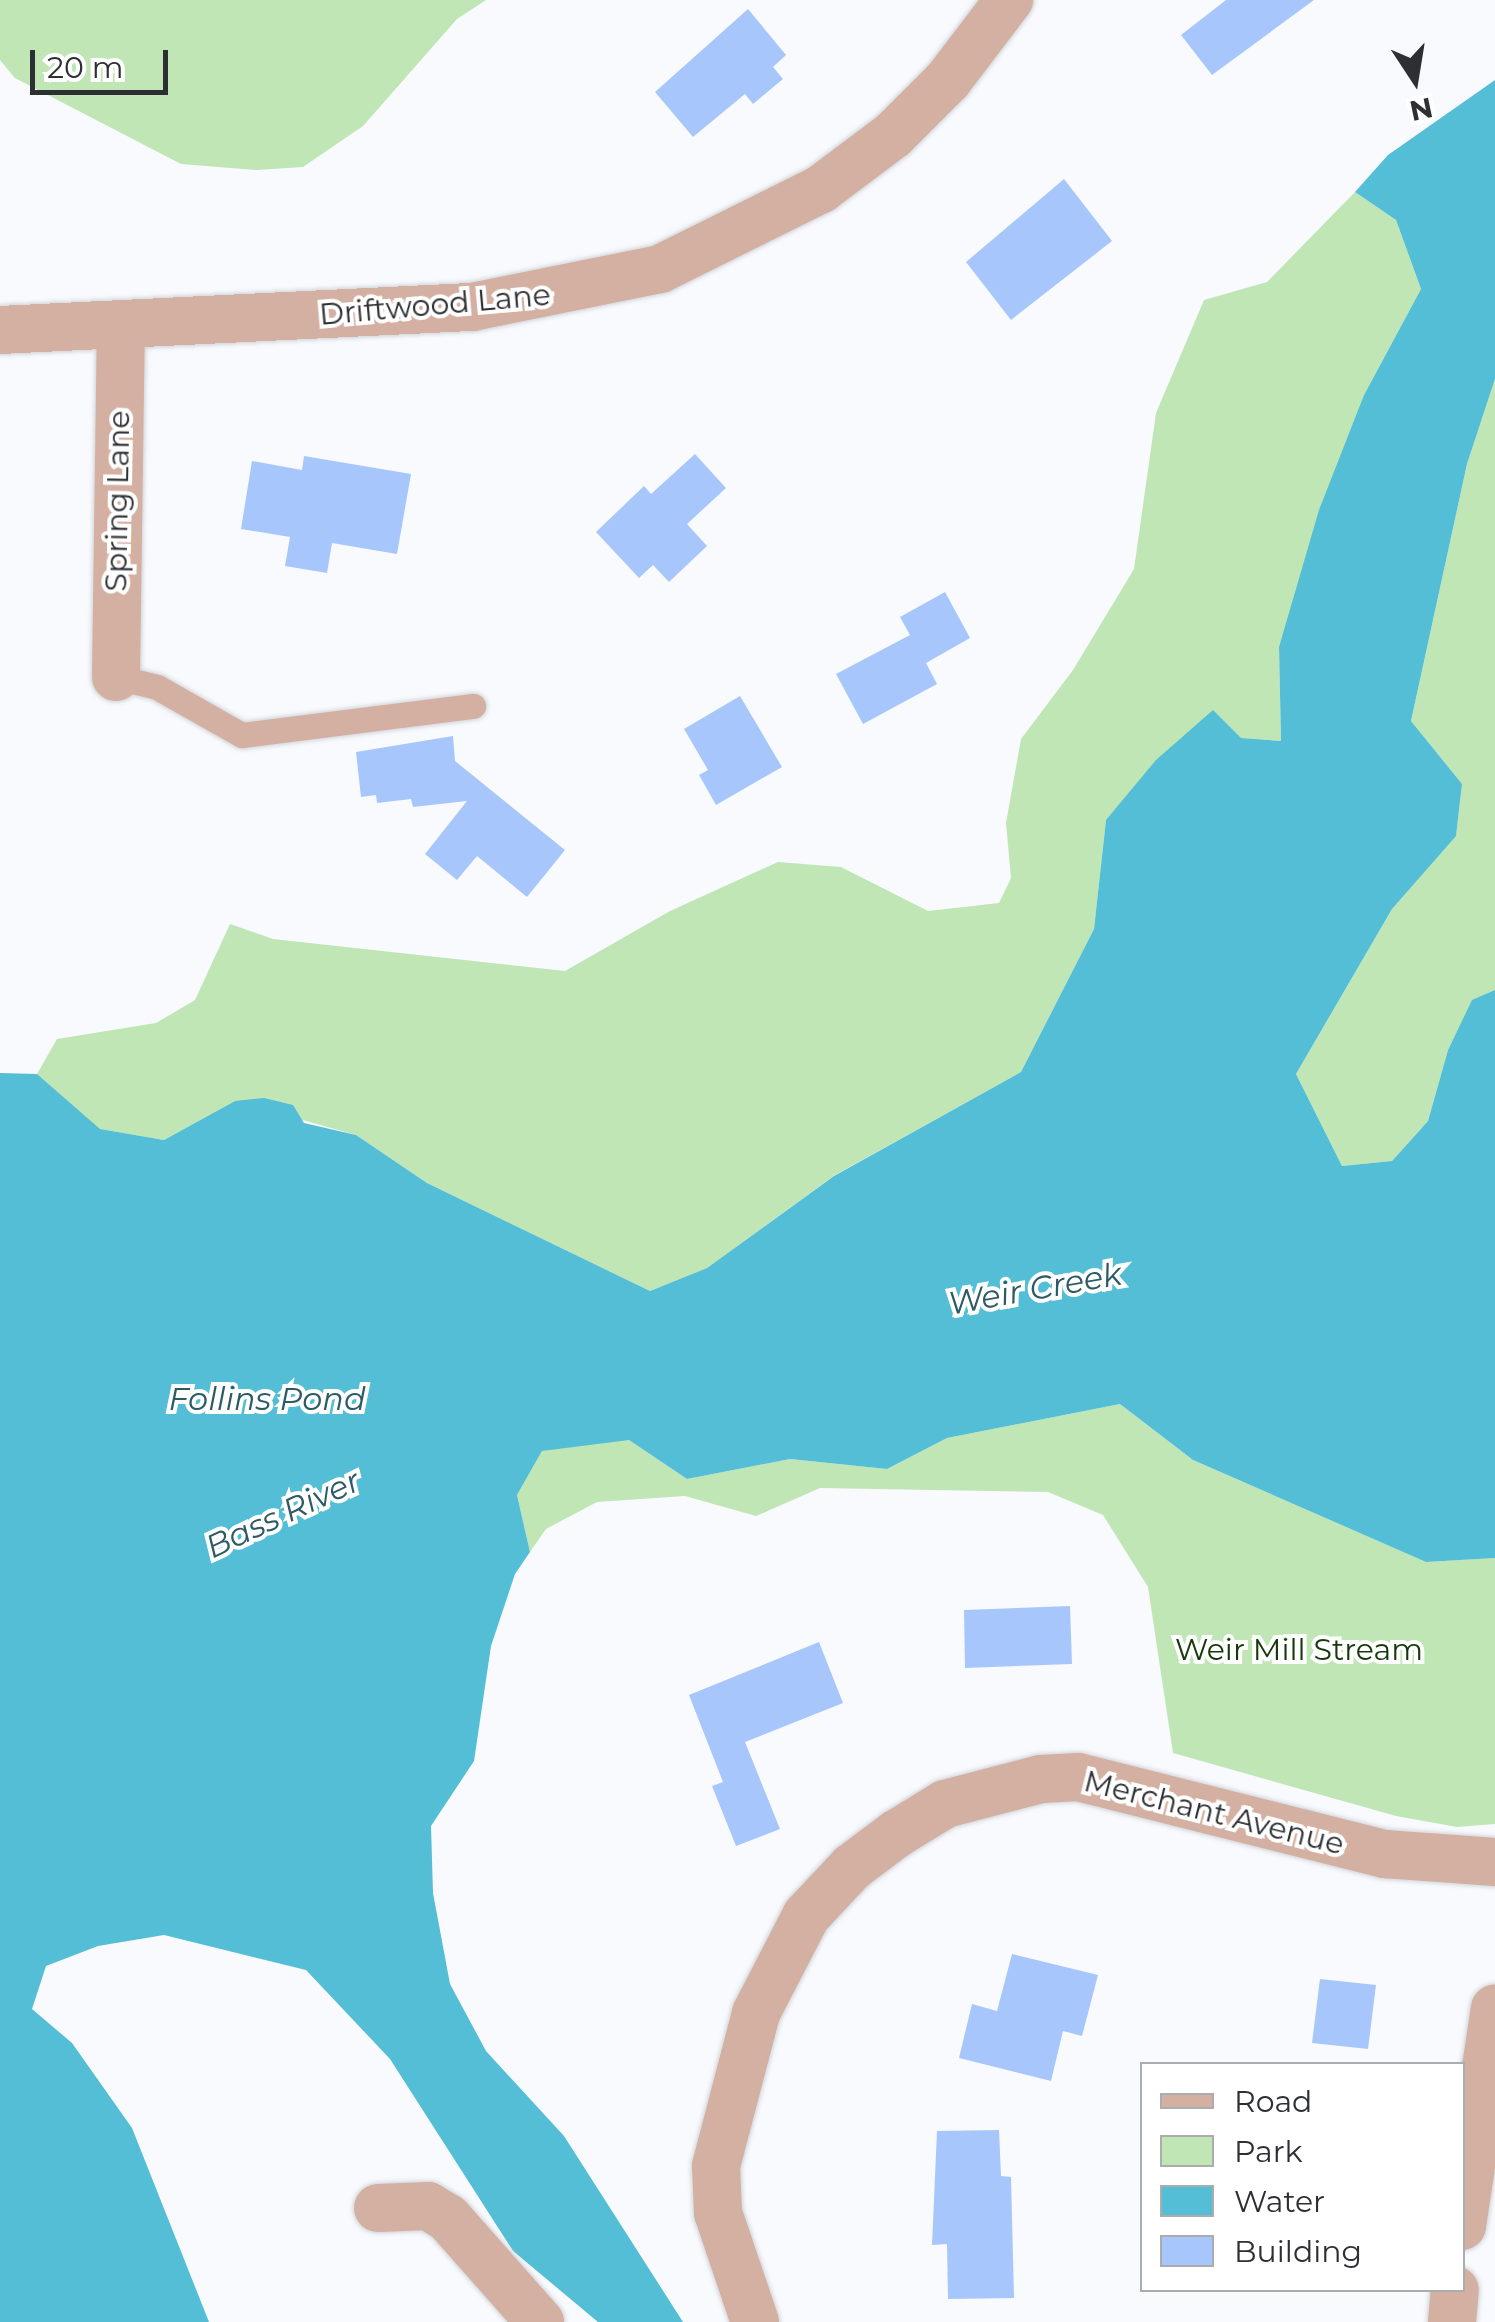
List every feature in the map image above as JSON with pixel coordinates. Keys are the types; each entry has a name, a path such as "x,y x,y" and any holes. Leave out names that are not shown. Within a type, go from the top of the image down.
{"street":[{"name":"Driftwood Lane","path":"0,330 472,306 660,269 821,189 893,135 948,80 1009,0"},
{"name":"Spring Lane","path":"116,676 121,326"},
{"name":"Merchant Avenue","path":"755,2322 718,2213 716,2166 756,2013 806,1916 896,1834 946,1804 1041,1780 1078,1777 1386,1854 1495,1862"},
{"path":"1465,2206 1495,2008"},
{"path":"378,2208 428,2206 448,2218 540,2322"},
{"path":"1452,2322 1455,2292"}],"lane":[{"path":"116,676 156,688 242,736 473,706"}],"green space":[{"path":"0,0 486,0 457,19 363,126 303,167 257,170 181,164 15,78 0,60"},
{"path":"1355,192 1396,220 1421,289 1364,395 1279,647 1281,741 1241,738 1106,820 1094,929 1021,1072 835,1175 707,1268 650,1291 427,1183 356,1135 235,1101 164,1140 99,1129 37,1074 57,1039 156,1023 195,1000 230,924 273,939 565,971 670,911 778,862 841,867 928,911 999,903 1011,878 1006,823 1021,739 1073,670 1134,569 1156,413 1204,300 1267,282"},
{"path":"1495,379 1495,990 1472,1001 1448,1050 1428,1121 1392,1161 1342,1166 1296,1074 1392,909 1456,835 1462,784 1411,721 1467,464"},
{"name":"Weir Mill Stream","path":"1120,1404 1193,1460 1426,1562 1495,1558 1495,1824 1457,1827 1396,1816 1173,1753 1148,1587 1103,1515 1048,1492 820,1488 756,1516 685,1496 597,1502 546,1529 530,1552 517,1495 542,1451 601,1440 629,1440 687,1479 790,1459 887,1469 947,1438"}],"water":[{"name":"Follins Pond","path":"1495,80 1495,379 1467,464 1411,721 1462,784 1456,836 1392,909 1296,1074 1342,1166 1392,1161 1428,1121 1448,1050 1472,1000 1495,990 1495,1558 1426,1562 1193,1460 1120,1404 947,1438 887,1469 790,1459 687,1479 629,1440 542,1451 517,1495 530,1552 515,1574 491,1646 474,1761 431,1826 433,1893 450,1984 486,2051 564,2136 683,2322 598,2322 513,2251 390,2059 306,1970 164,1935 98,1946 46,1966 32,2009 72,2043 132,2128 209,2322 0,2322 0,1073 37,1074 100,1129 164,1140 235,1101 264,1098 293,1105 304,1123 356,1135 427,1183 650,1291 707,1268 834,1176 1021,1072 1094,929 1106,820 1156,760 1213,710 1241,738 1281,741 1279,647 1319,510 1364,395 1421,289 1396,220 1355,192 1388,155"}],"building":[{"path":"1226,0 1314,0 1212,75 1181,35"},
{"path":"748,9 786,55 773,67 783,79 753,104 745,94 693,137 655,92"},
{"path":"1064,179 1112,241 1011,320 966,262"},
{"path":"695,454 726,488 687,524 707,546 669,582 653,565 639,578 596,532 644,486 651,494"},
{"path":"304,456 411,474 397,554 332,543 327,573 285,566 290,537 241,529 252,461 302,470"},
{"path":"945,592 970,638 926,663 937,684 863,724 836,674 910,635 900,617"},
{"path":"740,696 782,767 716,805 699,775 708,770 684,729"},
{"path":"453,736 455,761 565,850 527,897 477,856 457,880 425,854 467,801 413,807 411,799 377,803 376,795 361,797 356,752"},
{"path":"1070,1606 1072,1664 965,1668 964,1610"},
{"path":"819,1642 843,1703 745,1742 780,1829 736,1846 712,1786 723,1782 689,1695"},
{"path":"1012,1954 1098,1975 1082,2036 1063,2031 1051,2081 959,2058 972,2004 997,2011"},
{"path":"1320,1979 1376,1985 1368,2049 1312,2043"},
{"path":"999,2130 1001,2176 1011,2177 1014,2298 948,2299 947,2244 932,2245 937,2131"}],"water label":[{"name":"Weir Creek","path":"1035,1289"},
{"name":"Bass River","path":"283,1514"}]}
